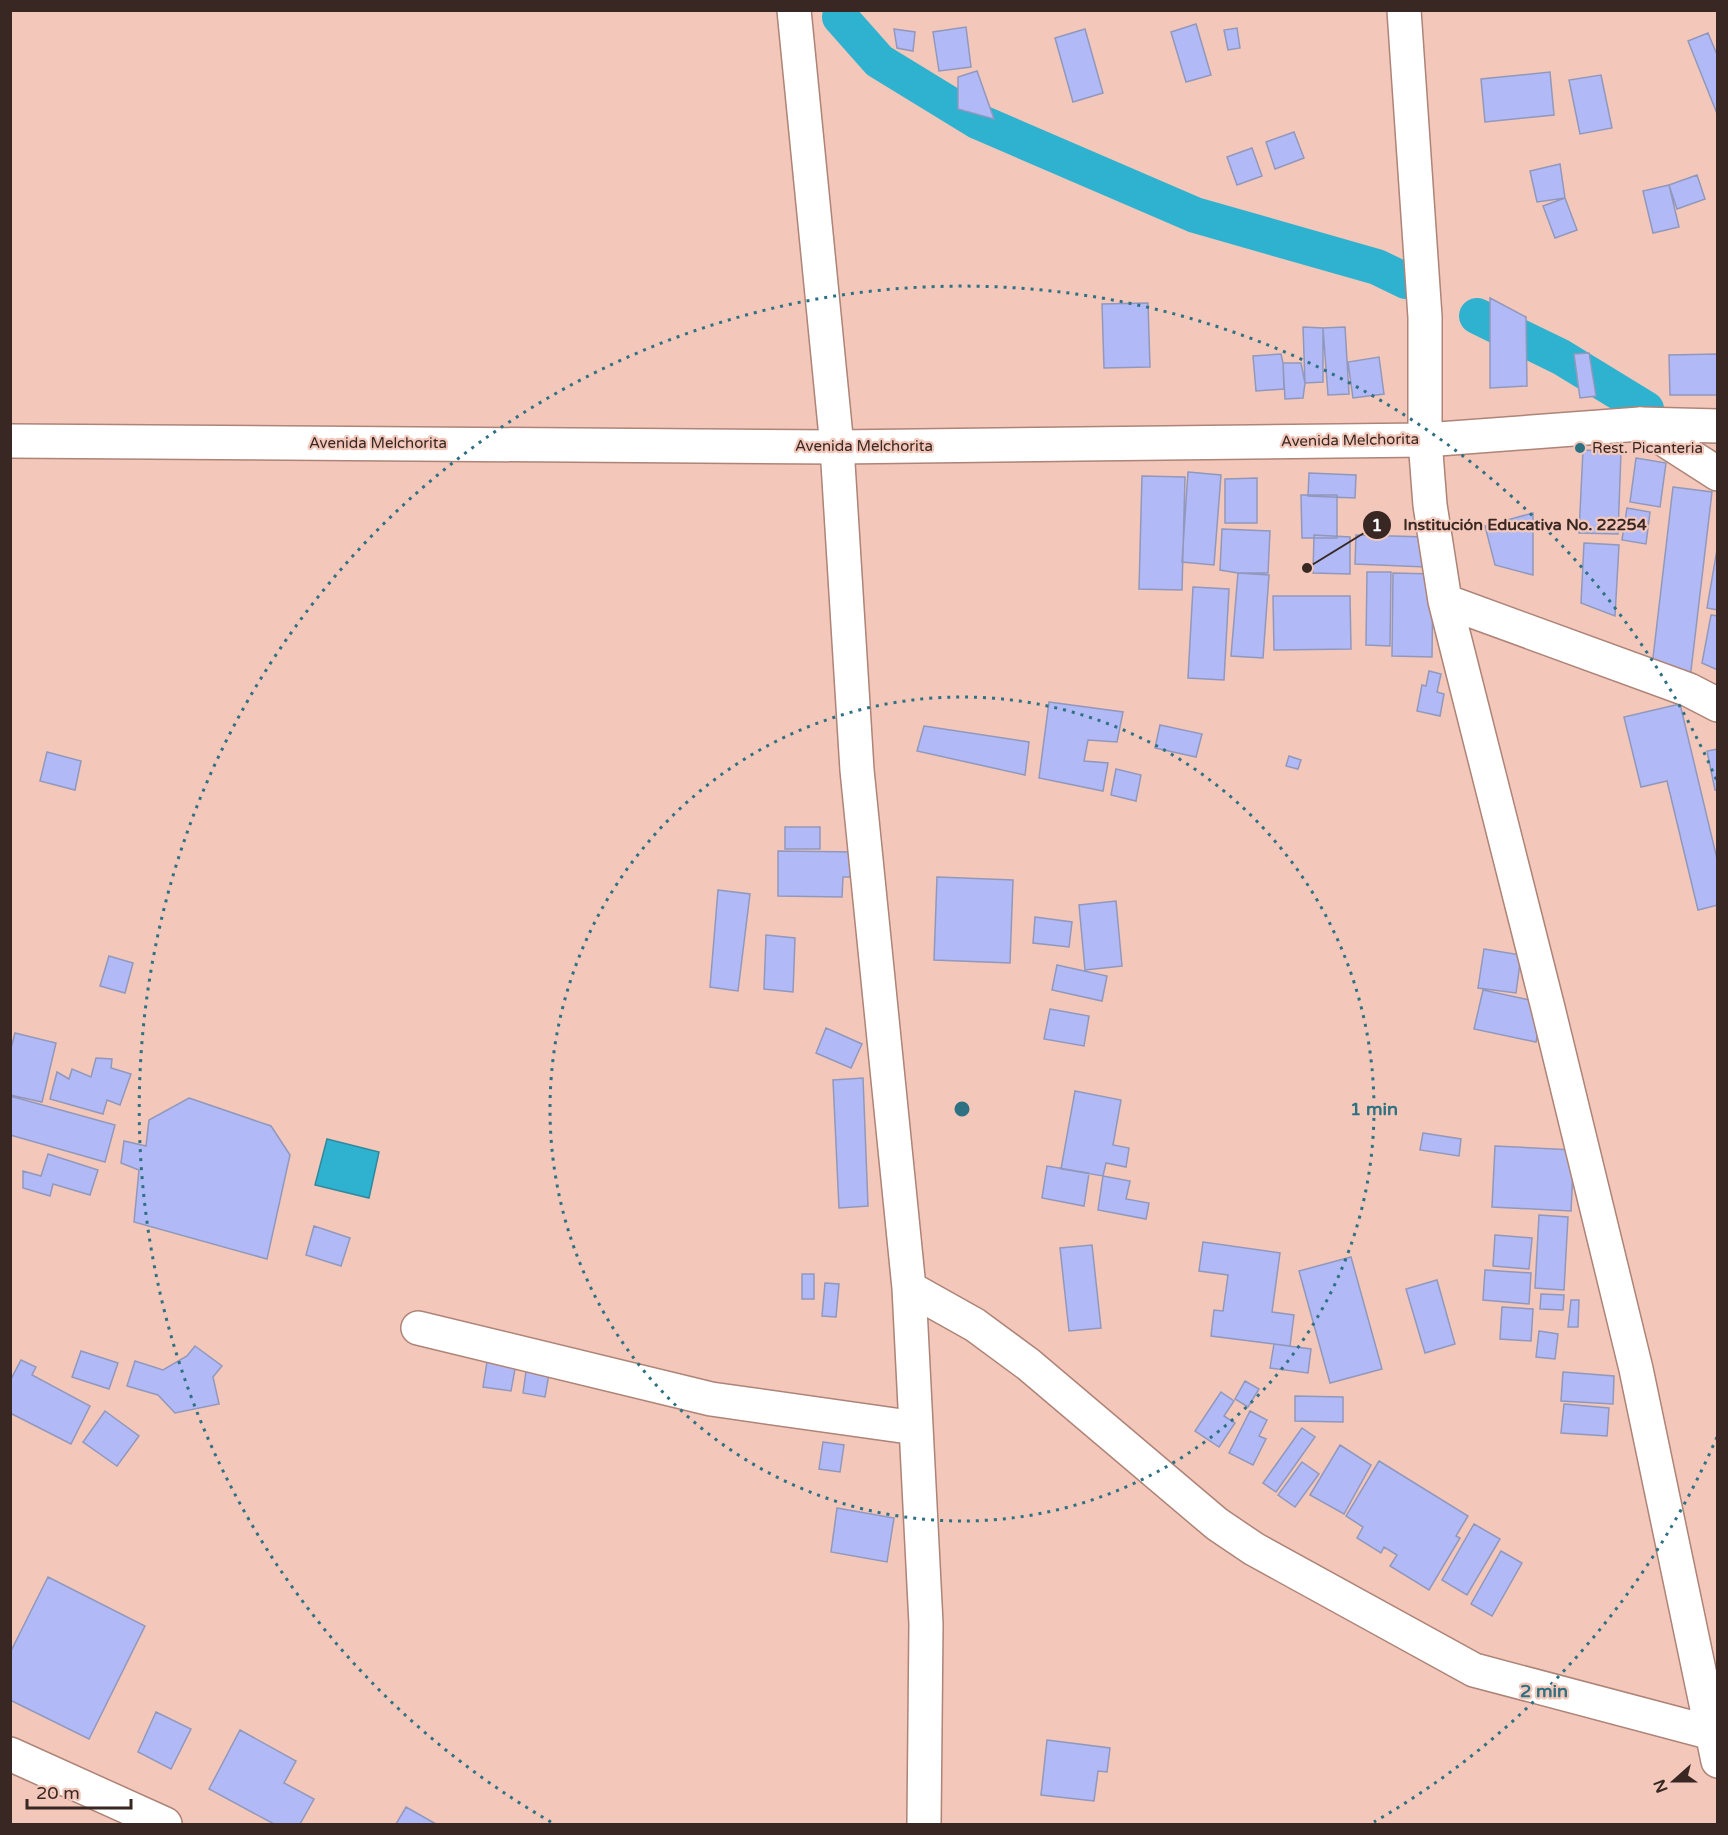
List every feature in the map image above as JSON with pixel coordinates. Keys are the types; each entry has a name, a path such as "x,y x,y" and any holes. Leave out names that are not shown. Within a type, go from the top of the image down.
{"street":[{"path":"794,10 837,447 857,770 909,1288 926,1624 924,1824"},
{"path":"909,1288 975,1325 1028,1364 1217,1524 1254,1549 1474,1670 1715,1747 1633,1358 1548,1008 1445,601 1430,506 1425,440 1425,317 1404,10"},
{"path":"1640,424 1718,474"},
{"name":"Avenida Melchorita","path":"10,441 837,447 1425,440 1640,424 1718,426"},
{"path":"1445,601 1689,690 1718,705"},
{"path":"418,1328 711,1399 916,1428"},
{"path":"10,1754 165,1824"}],"water":[{"path":"327,1139 379,1152 369,1198 315,1185"}],"building":[{"path":"1196,24 1211,75 1186,82 1171,32"},
{"path":"966,27 971,67 939,71 933,32"},
{"path":"1237,28 1240,48 1228,50 1224,30"},
{"path":"894,29 915,32 913,51 897,48"},
{"path":"1085,29 1103,93 1073,102 1055,38"},
{"path":"1708,33 1718,57 1718,116 1688,41"},
{"path":"977,71 994,119 958,109 958,77"},
{"path":"1550,72 1554,115 1485,122 1481,79"},
{"path":"1601,75 1612,128 1580,134 1569,80"},
{"path":"1294,132 1304,158 1275,169 1266,142"},
{"path":"1252,148 1262,176 1237,185 1227,157"},
{"path":"1560,164 1565,198 1537,202 1530,171"},
{"path":"1697,175 1705,199 1677,209 1669,185"},
{"path":"1669,185 1679,227 1653,233 1643,191"},
{"path":"1565,198 1577,230 1555,238 1543,206"},
{"path":"1490,298 1526,317 1527,386 1490,388"},
{"path":"1148,303 1150,367 1104,368 1102,304"},
{"path":"1303,327 1323,328 1323,382 1305,383"},
{"path":"1345,327 1349,394 1328,395 1323,328"},
{"path":"1589,353 1596,396 1580,398 1574,354"},
{"path":"1281,354 1284,389 1256,391 1253,356"},
{"path":"1718,354 1718,395 1670,395 1669,355"},
{"path":"1379,357 1384,394 1353,398 1348,362"},
{"path":"1283,363 1301,363 1305,383 1303,398 1285,399"},
{"path":"1583,450 1621,452 1618,534 1579,533"},
{"path":"1636,458 1666,463 1660,507 1630,502"},
{"path":"1188,472 1221,475 1214,565 1182,562"},
{"path":"1309,473 1356,475 1355,498 1308,496"},
{"path":"1142,476 1185,477 1182,590 1139,589"},
{"path":"1257,478 1257,523 1225,523 1225,479"},
{"path":"1673,487 1712,492 1690,679 1651,675"},
{"path":"1301,495 1337,495 1337,538 1302,538"},
{"path":"1627,508 1650,512 1646,544 1622,540"},
{"path":"1533,513 1533,575 1495,565 1485,526"},
{"path":"1222,529 1270,531 1268,573 1238,573 1220,570"},
{"path":"1314,535 1350,537 1350,574 1313,573"},
{"path":"1356,535 1427,537 1426,567 1355,564"},
{"path":"1584,543 1619,545 1615,616 1581,603"},
{"path":"1718,544 1718,610 1707,608"},
{"path":"1367,572 1391,572 1390,646 1366,645"},
{"path":"1238,573 1269,575 1263,658 1231,656"},
{"path":"1393,573 1433,574 1432,657 1392,656"},
{"path":"1193,587 1229,589 1224,680 1188,678"},
{"path":"1273,596 1350,596 1351,649 1274,650"},
{"path":"1711,615 1718,616 1718,670 1702,663"},
{"path":"1429,671 1441,674 1437,692 1444,694 1440,716 1417,711 1422,685 1426,686"},
{"path":"1049,702 1123,712 1117,742 1088,740 1084,761 1108,763 1103,791 1039,778"},
{"path":"1680,704 1718,863 1718,905 1698,910 1667,781 1641,787 1624,717"},
{"path":"1160,725 1202,734 1196,757 1155,748"},
{"path":"924,726 1029,742 1025,775 917,751"},
{"path":"1718,749 1718,790 1715,790 1707,751"},
{"path":"47,752 81,761 75,790 40,781"},
{"path":"1289,756 1301,760 1298,769 1286,766"},
{"path":"1116,769 1141,775 1136,801 1111,795"},
{"path":"785,827 820,827 820,849 785,849"},
{"path":"778,851 856,852 856,877 843,877 842,897 778,896"},
{"path":"937,877 1013,880 1010,963 934,960"},
{"path":"718,890 750,894 738,991 710,987"},
{"path":"1116,901 1122,966 1085,970 1079,905"},
{"path":"1035,917 1072,922 1069,947 1033,943"},
{"path":"766,935 795,938 793,992 764,989"},
{"path":"1484,949 1521,955 1516,993 1478,988"},
{"path":"109,956 133,963 125,993 100,986"},
{"path":"1057,965 1107,976 1102,1001 1052,990"},
{"path":"1483,990 1544,1003 1536,1042 1474,1029"},
{"path":"1050,1009 1089,1016 1084,1046 1044,1039"},
{"path":"826,1028 862,1044 851,1068 816,1053"},
{"path":"15,1033 56,1043 42,1102 10,1095 10,1052"},
{"path":"96,1058 112,1059 111,1068 131,1074 120,1105 107,1100 103,1114 50,1099 57,1072 69,1079 72,1069 91,1077"},
{"path":"863,1078 868,1206 839,1208 833,1080"},
{"path":"1075,1091 1121,1100 1113,1145 1129,1148 1126,1167 1106,1163 1103,1176 1061,1169"},
{"path":"10,1096 115,1125 105,1162 10,1135"},
{"path":"189,1098 271,1126 290,1155 267,1259 134,1222 139,1170 121,1163 124,1141 146,1146 149,1120"},
{"path":"1423,1133 1461,1139 1459,1156 1420,1150"},
{"path":"1495,1146 1574,1150 1571,1211 1492,1207"},
{"path":"48,1154 98,1170 90,1195 53,1184 50,1196 23,1188 23,1171 41,1176"},
{"path":"1047,1166 1089,1173 1084,1206 1042,1198"},
{"path":"1103,1176 1130,1181 1126,1199 1149,1203 1146,1219 1098,1210"},
{"path":"1539,1215 1568,1217 1564,1290 1535,1288"},
{"path":"314,1226 350,1238 341,1266 306,1255"},
{"path":"1495,1235 1532,1238 1529,1269 1493,1266"},
{"path":"1203,1242 1280,1253 1272,1312 1294,1315 1290,1346 1211,1336 1214,1310 1223,1311 1228,1275 1199,1271"},
{"path":"1092,1245 1101,1328 1069,1331 1060,1248"},
{"path":"1351,1257 1382,1369 1330,1383 1299,1271"},
{"path":"1485,1270 1531,1273 1529,1304 1483,1300"},
{"path":"802,1274 814,1274 814,1299 802,1299"},
{"path":"1437,1280 1455,1344 1425,1353 1406,1289"},
{"path":"825,1283 839,1284 836,1317 822,1316"},
{"path":"1541,1294 1564,1295 1563,1310 1540,1309"},
{"path":"1571,1300 1579,1300 1578,1327 1568,1327"},
{"path":"1502,1307 1533,1309 1531,1341 1500,1339"},
{"path":"1539,1331 1558,1334 1555,1359 1536,1357"},
{"path":"1274,1344 1311,1349 1308,1373 1270,1368"},
{"path":"195,1346 222,1366 213,1377 219,1404 175,1413 158,1395 127,1386 135,1361 163,1370 187,1356"},
{"path":"489,1349 518,1353 511,1391 483,1387"},
{"path":"81,1351 118,1363 109,1389 72,1377"},
{"path":"21,1360 36,1367 32,1375 90,1406 71,1444 10,1413 10,1381"},
{"path":"527,1364 550,1368 545,1397 523,1393"},
{"path":"1563,1372 1614,1376 1613,1404 1561,1401"},
{"path":"1245,1381 1259,1389 1248,1407 1235,1399"},
{"path":"1221,1392 1234,1401 1224,1416 1235,1423 1219,1447 1195,1431"},
{"path":"1295,1396 1343,1397 1343,1422 1295,1421"},
{"path":"1564,1404 1609,1408 1607,1436 1561,1433"},
{"path":"105,1411 139,1436 117,1466 83,1442"},
{"path":"1250,1411 1267,1420 1259,1436 1266,1439 1253,1465 1229,1453"},
{"path":"1302,1428 1315,1437 1276,1492 1263,1483"},
{"path":"823,1442 844,1445 840,1472 819,1469"},
{"path":"1340,1445 1371,1465 1344,1514 1310,1495"},
{"path":"1379,1461 1468,1516 1456,1536 1460,1538 1429,1590 1390,1566 1397,1555 1384,1547 1381,1553 1357,1538 1363,1527 1346,1516"},
{"path":"1302,1462 1319,1474 1295,1507 1278,1495"},
{"path":"837,1508 894,1518 887,1562 831,1552"},
{"path":"1474,1524 1500,1539 1467,1595 1442,1580"},
{"path":"1501,1551 1522,1563 1492,1616 1471,1604"},
{"path":"48,1577 145,1626 89,1739 10,1700 10,1653"},
{"path":"156,1712 191,1729 171,1769 138,1752"},
{"path":"240,1730 296,1761 284,1783 314,1799 300,1824 274,1824 209,1789"},
{"path":"1047,1740 1110,1748 1107,1772 1098,1771 1094,1801 1041,1795"},
{"path":"406,1807 436,1824 396,1824"}],"waterway":[{"path":"840,17 879,61 977,121 1195,215 1377,267 1406,281"},
{"path":"1477,316 1561,357 1646,409"}],"place":[{"name":"Rest. Picanteria","path":"1580,448"},
{"name":"Institución Educativa No. 22254","path":"1307,568"}]}
